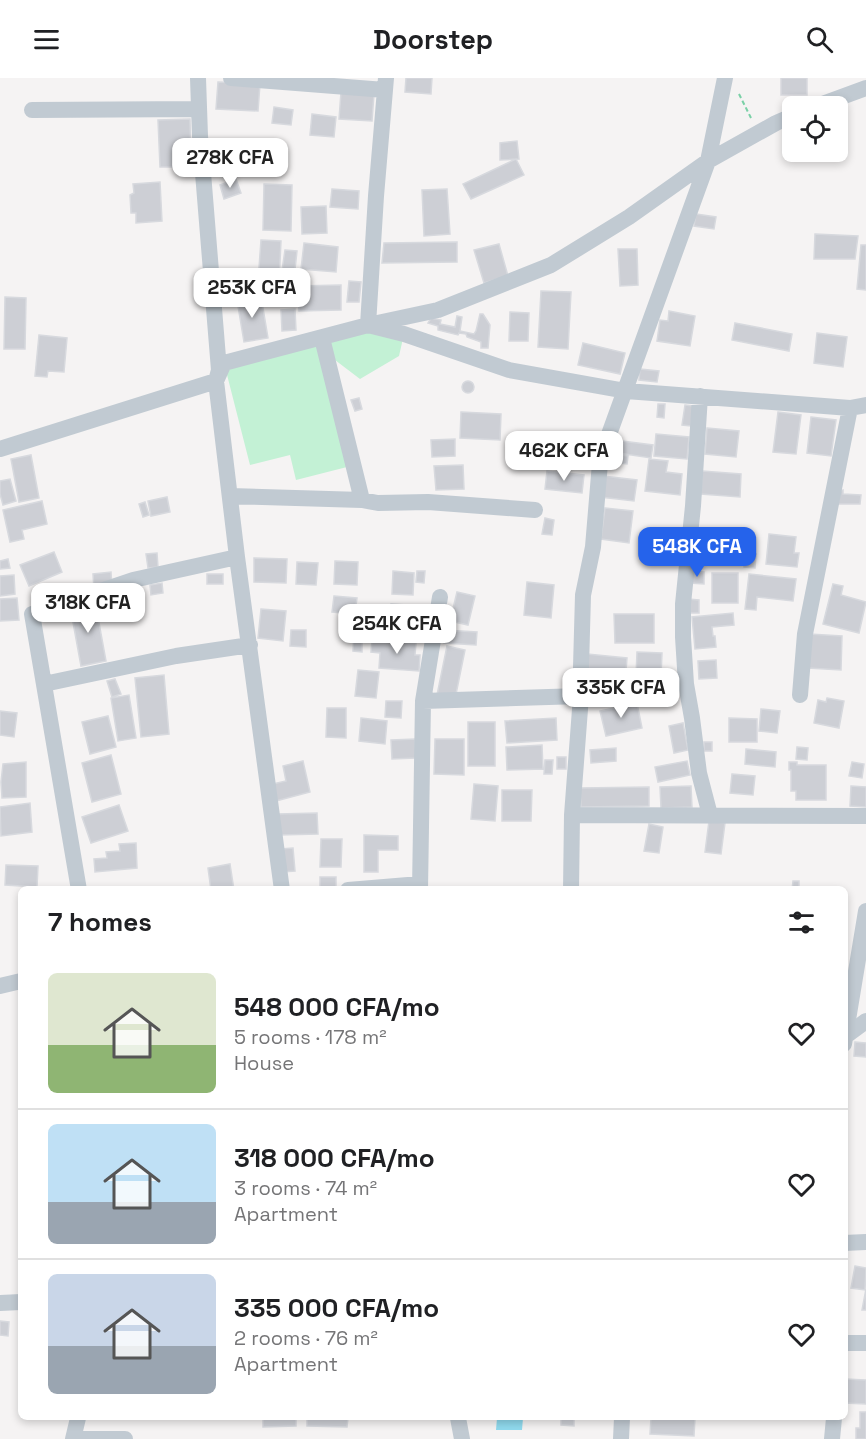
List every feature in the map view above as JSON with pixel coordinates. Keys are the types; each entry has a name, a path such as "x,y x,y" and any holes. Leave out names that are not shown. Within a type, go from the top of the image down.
{"street":[{"path":"198,78 207,229 219,370 216,381 237,557 281,886"},
{"path":"231,78 386,84 368,325"},
{"path":"571,886 572,815 581,696 583,595 593,547 600,464 708,161 731,83"},
{"path":"844,96 866,88"},
{"path":"32,110 199,109"},
{"path":"0,449 216,381 224,363 368,325 438,310 551,265 628,217 708,161 782,121"},
{"path":"368,325 404,334 509,370 626,390 858,407 805,634 800,695"},
{"path":"322,338 362,500"},
{"path":"700,396 693,506 683,604 683,638 686,684 699,773 710,814"},
{"path":"230,496 362,500 378,503 428,502 535,510"},
{"path":"78,886 32,614 133,580 237,557"},
{"path":"420,886 423,701 440,597"},
{"path":"44,684 176,656 250,645"},
{"path":"423,701 581,696"},
{"path":"572,815 866,816"},
{"path":"848,1027 866,910"},
{"path":"0,986 18,982"},
{"path":"848,1038 866,1021"},
{"path":"848,1243 866,1242"},
{"path":"0,1303 18,1302"},
{"path":"848,1342 866,1343"},
{"path":"78,1420 73,1439 125,1439"},
{"path":"458,1420 462,1439"},
{"path":"621,1439 622,1420"},
{"path":"832,1439 834,1420"}],"path":[{"path":"731,83 750,117 765,129"}],"green space":[{"path":"368,325 404,334 399,356 360,379 335,360 347,467 296,480 290,455 250,465 224,363"}],"water":[{"path":"497,1420 523,1420 522,1430 496,1430"}],"building":[{"path":"406,78 432,78 431,94 405,92"},
{"path":"781,78 807,78 807,95 781,95"},
{"path":"218,82 260,84 258,111 216,109"},
{"path":"341,92 374,94 372,121 339,119"},
{"path":"274,107 293,110 291,125 272,123"},
{"path":"312,114 336,117 334,137 310,135"},
{"path":"190,119 191,167 160,167 158,120"},
{"path":"517,141 519,159 500,160 500,143"},
{"path":"516,159 524,175 471,199 463,184"},
{"path":"236,179 241,193 224,199 220,185"},
{"path":"160,182 162,221 136,223 136,213 131,213 130,195 134,193 133,184"},
{"path":"264,184 292,185 291,231 263,230"},
{"path":"332,189 359,191 358,209 330,207"},
{"path":"447,189 450,234 424,236 422,190"},
{"path":"326,206 327,233 302,234 301,207"},
{"path":"696,214 716,217 714,229 694,226"},
{"path":"815,234 858,236 855,259 814,259"},
{"path":"261,240 281,241 279,283 258,282"},
{"path":"457,242 457,262 382,263 384,243"},
{"path":"304,243 338,247 336,272 301,269"},
{"path":"499,244 508,276 484,283 474,250"},
{"path":"861,245 866,245 866,290 857,289"},
{"path":"618,249 637,249 638,285 620,286"},
{"path":"285,250 297,251 294,279 281,277"},
{"path":"349,281 361,282 359,302 347,302"},
{"path":"341,285 341,310 299,311 298,286"},
{"path":"278,286 293,287 292,297 276,296"},
{"path":"541,291 571,292 568,349 538,347"},
{"path":"261,296 268,338 244,342 237,300"},
{"path":"5,297 26,298 25,349 4,349"},
{"path":"295,309 296,330 282,331 281,310"},
{"path":"669,311 695,316 690,346 657,341 660,320 668,321"},
{"path":"510,312 529,313 528,341 509,341"},
{"path":"480,314 483,314 490,325 488,348 481,348 481,342 467,337 466,334 459,333 458,335 438,330 438,326 428,323 431,318 441,320 440,324 455,327 457,316 462,317 460,331 474,334"},
{"path":"735,323 792,334 789,351 732,340"},
{"path":"817,333 847,337 843,367 814,363"},
{"path":"39,335 67,338 64,372 48,371 47,377 35,376"},
{"path":"583,343 625,353 620,374 578,365"},
{"path":"640,369 659,371 657,382 639,380"},
{"path":"470,381 473,382 473,392 466,393 463,392 462,385 463,382"},
{"path":"359,398 362,409 355,411 351,400"},
{"path":"658,404 665,404 664,418 657,417"},
{"path":"685,405 693,406 691,426 682,425"},
{"path":"461,412 501,414 500,440 460,438"},
{"path":"778,412 801,415 796,454 773,452"},
{"path":"811,417 836,420 831,456 807,453"},
{"path":"707,428 739,431 736,457 705,454"},
{"path":"557,434 594,438 593,451 555,447"},
{"path":"656,434 689,437 687,459 654,456"},
{"path":"455,439 455,456 432,457 431,440"},
{"path":"614,440 653,445 651,458 612,452"},
{"path":"610,454 628,456 627,464 610,462"},
{"path":"31,455 39,498 19,502 11,459"},
{"path":"649,459 668,461 666,472 682,474 680,495 645,491"},
{"path":"463,465 464,489 436,490 434,466"},
{"path":"547,471 584,475 582,493 545,489"},
{"path":"702,471 741,474 740,497 701,494"},
{"path":"603,476 637,480 634,501 600,497"},
{"path":"10,479 16,501 3,505 0,481"},
{"path":"843,490 843,494 861,495 860,504 838,504 840,491"},
{"path":"167,497 170,512 151,516 148,501"},
{"path":"42,501 47,524 22,530 24,539 10,542 3,510"},
{"path":"145,502 149,515 143,517 139,504"},
{"path":"605,508 633,511 629,543 601,539"},
{"path":"545,518 554,520 552,535 542,534"},
{"path":"769,534 796,537 794,553 799,553 797,567 766,564"},
{"path":"697,537 739,538 739,557 697,557"},
{"path":"54,552 62,572 29,586 20,565"},
{"path":"157,553 158,567 148,568 146,554"},
{"path":"744,553 756,554 755,568 744,567"},
{"path":"254,558 287,559 286,583 254,582"},
{"path":"8,559 10,568 0,569 0,561"},
{"path":"335,561 358,562 357,585 334,584"},
{"path":"297,562 318,563 316,585 296,584"},
{"path":"393,571 414,573 413,595 392,594"},
{"path":"417,571 425,571 424,583 416,582"},
{"path":"691,571 704,572 704,584 690,583"},
{"path":"111,572 112,589 94,590 93,574"},
{"path":"712,573 738,573 738,603 712,603"},
{"path":"207,574 223,574 223,584 207,584"},
{"path":"749,574 796,579 793,601 757,597 756,610 745,609"},
{"path":"14,575 15,594 0,596 0,576"},
{"path":"527,582 554,585 551,618 524,615"},
{"path":"162,583 163,593 151,595 150,585"},
{"path":"833,584 843,586 841,595 866,602 859,633 823,624"},
{"path":"457,592 475,596 468,625 450,621"},
{"path":"334,596 357,598 355,614 332,612"},
{"path":"17,598 19,620 0,621 0,599"},
{"path":"688,599 699,600 699,613 688,613"},
{"path":"95,601 106,661 81,666 70,606"},
{"path":"391,604 423,606 421,636 389,633"},
{"path":"261,609 286,611 283,641 258,638"},
{"path":"733,613 734,625 712,627 716,647 695,649 692,617"},
{"path":"614,614 654,614 654,643 615,643"},
{"path":"291,630 306,630 306,647 290,646"},
{"path":"444,630 477,632 476,645 444,643"},
{"path":"354,633 362,634 362,652 353,651"},
{"path":"809,634 842,636 841,670 808,668"},
{"path":"372,639 416,643 415,655 420,655 419,671 379,668 380,653 371,652"},
{"path":"447,646 465,650 455,699 437,695"},
{"path":"637,652 662,653 661,677 636,676"},
{"path":"587,654 627,658 625,685 585,682"},
{"path":"716,660 717,678 699,679 698,661"},
{"path":"358,670 379,672 376,698 355,696"},
{"path":"164,675 169,734 141,737 135,678"},
{"path":"115,679 121,694 112,697 107,681"},
{"path":"129,695 136,738 118,741 111,698"},
{"path":"827,698 844,701 839,728 814,723 818,700 826,702"},
{"path":"386,701 402,701 401,718 385,717"},
{"path":"637,703 642,728 606,736 600,711"},
{"path":"327,708 346,708 346,738 326,737"},
{"path":"761,709 780,711 777,733 759,731"},
{"path":"0,711 17,713 14,737 0,735"},
{"path":"108,716 116,747 90,754 82,722"},
{"path":"361,718 387,721 385,744 359,741"},
{"path":"556,718 557,740 507,743 505,721"},
{"path":"729,718 757,719 757,742 729,742"},
{"path":"468,722 495,722 495,766 468,766"},
{"path":"683,723 688,750 674,753 669,726"},
{"path":"415,739 416,758 392,759 391,740"},
{"path":"435,739 464,739 464,775 434,774"},
{"path":"704,742 712,742 712,751 704,751"},
{"path":"542,745 543,769 507,770 506,747"},
{"path":"797,747 808,748 807,760 796,759"},
{"path":"616,748 616,761 591,763 590,750"},
{"path":"746,749 776,752 775,767 745,764"},
{"path":"111,755 121,794 92,802 82,763"},
{"path":"557,757 566,757 566,769 557,769"},
{"path":"545,760 553,760 552,774 544,774"},
{"path":"303,761 310,792 272,802 268,785 286,781 283,766"},
{"path":"687,761 690,775 658,782 655,767"},
{"path":"26,762 26,797 2,798 3,764"},
{"path":"789,762 797,762 797,765 826,765 826,800 796,800 796,791 791,791"},
{"path":"852,762 864,764 862,778 849,776"},
{"path":"732,774 755,776 753,795 730,793"},
{"path":"474,784 498,786 495,821 471,819"},
{"path":"691,786 692,807 661,808 660,787"},
{"path":"851,786 866,787 866,807 850,806"},
{"path":"649,787 649,806 581,807 580,788"},
{"path":"502,790 532,790 531,821 502,821"},
{"path":"30,803 32,832 1,836 0,807"},
{"path":"119,805 128,831 91,843 82,817"},
{"path":"317,813 318,834 279,835 278,814"},
{"path":"709,821 725,823 721,854 705,852"},
{"path":"649,824 663,827 659,853 644,851"},
{"path":"364,835 398,836 398,850 378,850 378,872 364,872"},
{"path":"321,839 342,839 341,867 320,867"},
{"path":"136,843 137,868 95,872 94,859 107,858 106,852 120,851 119,844"},
{"path":"293,848 295,871 282,872 280,849"},
{"path":"230,864 233,886 210,886 208,868"},
{"path":"6,865 38,866 37,886 5,885"},
{"path":"320,877 336,877 336,886 320,886"},
{"path":"793,881 799,881 799,886 792,886"},
{"path":"855,1042 866,1043 866,1057 854,1056"},
{"path":"855,1266 866,1268 865,1290 851,1288"},
{"path":"866,1289 866,1310 862,1310"},
{"path":"0,1321 9,1322 8,1336 0,1335"},
{"path":"848,1379 866,1380 866,1404 848,1403"},
{"path":"860,1412 866,1412 866,1439 856,1439 856,1428 860,1428"},
{"path":"263,1420 296,1420 296,1426 263,1427"},
{"path":"307,1420 348,1420 347,1427 307,1426"},
{"path":"561,1420 574,1420 574,1426 561,1425"},
{"path":"651,1420 695,1420 694,1436 650,1434"}]}
